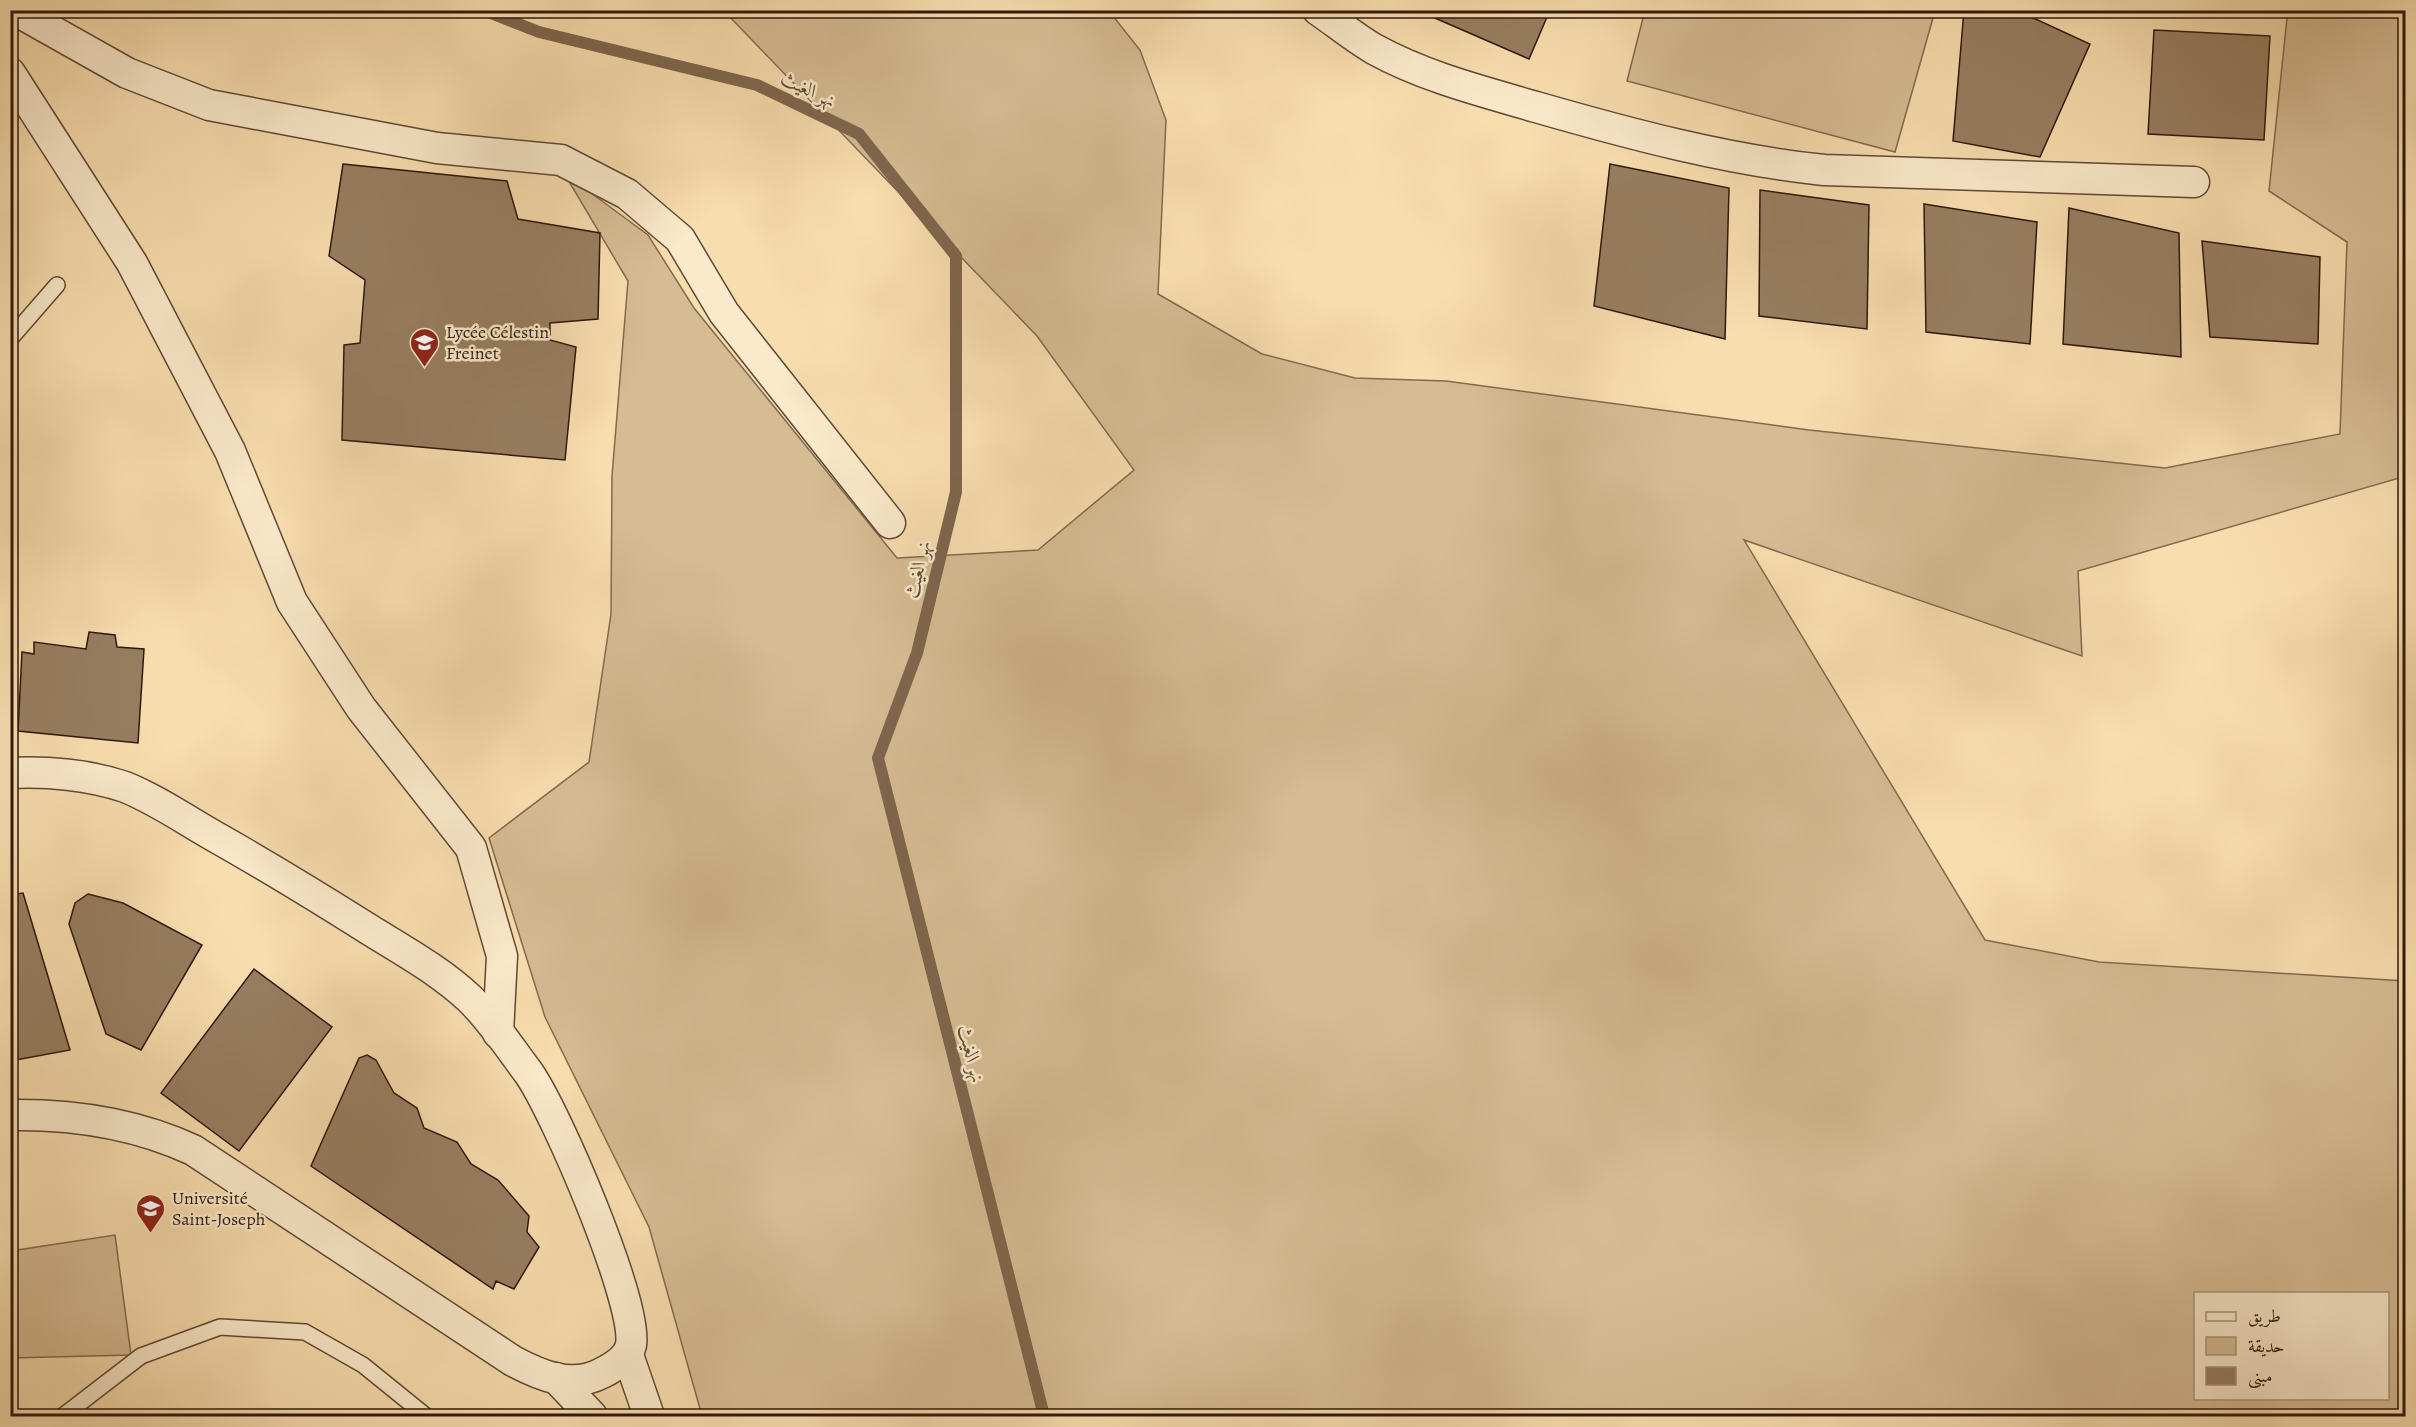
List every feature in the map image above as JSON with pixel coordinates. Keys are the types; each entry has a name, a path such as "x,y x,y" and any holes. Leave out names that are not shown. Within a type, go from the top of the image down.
{"street":[{"path":"15,10 127,73 209,105 437,148 561,160 627,194 680,239 724,313 890,523"},
{"path":"1318,10 1374,49 1425,72 1482,93 1659,140 1783,165 1824,170 1905,170 2194,182"},
{"path":"10,73 132,262 230,451 292,602 361,708 471,848 502,956 498,1034"},
{"path":"10,773 33,772 82,778 125,787 281,874 439,973 471,1000 530,1075 563,1137 591,1206 630,1316 631,1338 628,1355 649,1416"},
{"path":"10,1115 45,1114 114,1123 158,1134 184,1146 513,1361 542,1375 583,1382 611,1368 628,1355"},
{"path":"556,1378 592,1416"}],"lane":[{"path":"10,339 57,285"},
{"path":"63,1416 141,1356 220,1327 306,1332 363,1365 426,1416"}],"green space":[{"path":"1645,10 1935,11 1895,152 1627,81"},
{"path":"724,11 1109,11 1140,50 1166,120 1158,294 1262,354 1355,378 1446,381 1809,430 2165,468 2340,434 2347,242 2269,191 2287,18 2254,11 2405,11 2405,486 2399,478 2078,571 2082,656 1744,540 1985,940 2099,962 2405,981 2405,1416 702,1416 649,1227 545,1017 489,838 589,762 611,614 612,476 628,281 564,173 648,235 694,308 897,558 1038,550 1134,470 1037,336"},
{"path":"115,1235 131,1355 11,1358 11,1251"}],"building":[{"path":"1430,10 1550,10 1529,59 1428,15"},
{"path":"1964,10 2016,10 2090,44 2040,157 1953,141"},
{"path":"2154,30 2270,36 2264,140 2148,134"},
{"path":"343,164 507,181 518,219 600,233 598,319 550,323 550,340 576,347 565,460 342,440 344,345 360,343 365,280 329,256"},
{"path":"1610,164 1729,188 1725,339 1594,306"},
{"path":"1760,190 1869,205 1867,329 1759,316"},
{"path":"1924,204 2037,222 2030,344 1926,332"},
{"path":"2069,208 2179,233 2181,357 2063,344"},
{"path":"2202,241 2320,257 2318,344 2210,337"},
{"path":"89,632 115,635 117,647 144,649 138,743 18,731 22,652 34,654 34,642 86,649"},
{"path":"23,893 70,1050 10,1061 10,895"},
{"path":"88,894 123,903 202,945 141,1050 106,1034 69,924 75,903"},
{"path":"254,969 332,1027 239,1151 161,1093"},
{"path":"367,1055 376,1060 394,1093 417,1108 424,1128 457,1142 471,1164 498,1180 529,1216 527,1232 539,1247 514,1289 496,1281 493,1289 311,1166 359,1058"}],"waterway":[{"name":"نهر الغيث","path":"483,10 539,32 757,85 859,134 956,256 956,492 917,653 878,758 1044,1416"}],"place":[{"name":"Lycée Célestin Freinet","path":"425,368"},
{"name":"Université Saint-Joseph","path":"151,1234"}]}
